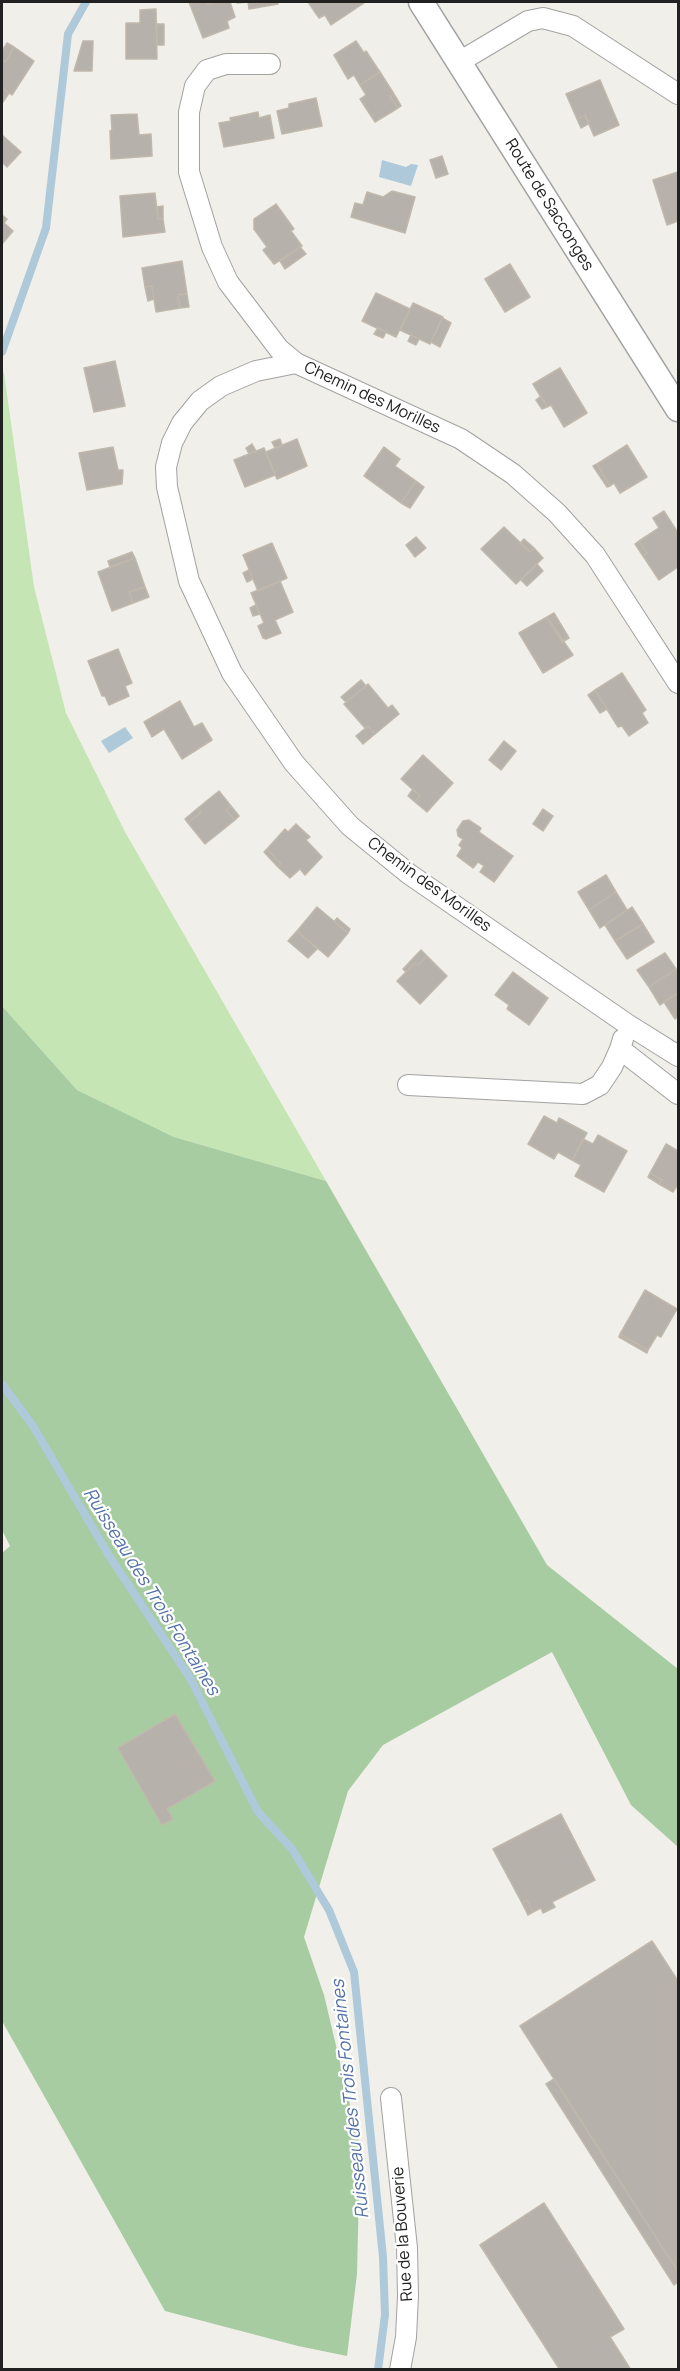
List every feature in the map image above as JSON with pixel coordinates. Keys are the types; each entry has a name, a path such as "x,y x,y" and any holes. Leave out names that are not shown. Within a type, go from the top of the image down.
{"street":[{"name":"Route de Sacconges","path":"421,2 678,409"},
{"path":"459,62 528,21 543,18 573,26 678,94"},
{"path":"270,64 226,64 207,70 195,86 189,112 189,172 212,247 228,282 279,349 296,363"},
{"name":"Chemin des Morilles","path":"678,683 595,555 557,513 513,474 461,439 296,363 256,371 221,386 200,401 182,423 172,443 166,467 167,487 189,581 232,674 294,764 351,826 409,874 627,1024 678,1056"},
{"path":"408,1085 583,1094 600,1085 612,1067 627,1024"},
{"path":"620,1049 678,1094"},
{"name":"Rue de la Bouverie","path":"391,2098 407,2247 406,2337 400,2370"}],"green space":[{"path":"2,370 34,587 66,713 125,832 326,1181 174,1137 77,1090 2,1006"},
{"path":"2,1006 77,1090 174,1137 326,1181 547,1565 678,1669 678,1847 631,1805 552,1652 383,1745 348,1791 304,1937 324,1995 360,2147 357,2274 347,2356 298,2346 165,2311 2,2021 2,1553 10,1546 2,1530"}],"water":[{"path":"382,160 406,167 411,164 418,165 411,186 379,177"},
{"path":"125,727 133,738 109,753 101,741"}],"building":[{"path":"189,2 206,2 207,4 230,2 235,17 227,21 229,28 203,38"},
{"path":"248,2 278,2 278,4 249,9"},
{"path":"308,2 364,3 331,25 325,15 319,18"},
{"path":"156,9 157,59 126,59 126,23 140,23 140,10"},
{"path":"157,24 164,24 164,45 157,45"},
{"path":"83,41 93,41 92,71 74,71"},
{"path":"356,41 380,72 360,85 354,75 348,79 334,55"},
{"path":"7,43 14,47 6,62 2,59 2,51"},
{"path":"14,47 34,61 12,95 2,88 2,59 6,62"},
{"path":"380,72 394,94 390,96 398,108 375,122 360,99 366,95 360,85"},
{"path":"600,80 619,125 594,136 585,115 577,119 566,94"},
{"path":"2,88 9,93 3,102 2,101"},
{"path":"394,94 401,106 398,108 390,96"},
{"path":"316,98 322,126 282,134 277,111 289,108 289,104"},
{"path":"258,112 259,118 270,115 274,138 224,147 219,123 231,121 230,118"},
{"path":"137,114 139,135 151,134 152,156 111,159 111,115"},
{"path":"585,115 588,124 581,128 577,119"},
{"path":"2,135 21,152 7,167 2,162"},
{"path":"442,156 448,174 436,178 430,160"},
{"path":"678,172 678,221 667,225 653,180"},
{"path":"392,191 415,197 405,233 351,217 355,203 363,205 367,192 383,197"},
{"path":"155,193 158,219 163,219 165,232 123,237 120,196"},
{"path":"276,204 294,229 291,231 302,246 274,264 263,250 267,247 254,229 254,219"},
{"path":"163,206 163,219 158,219 157,207"},
{"path":"2,215 7,219 4,223 13,231 2,244"},
{"path":"300,247 306,254 285,269 280,261"},
{"path":"182,261 187,294 178,295 180,308 156,312 152,286 145,287 142,268"},
{"path":"510,264 530,297 505,312 485,279"},
{"path":"152,286 154,299 148,301 145,287"},
{"path":"376,293 410,309 396,337 362,321"},
{"path":"187,294 189,307 180,308 178,295"},
{"path":"413,303 443,317 430,344 400,330"},
{"path":"442,318 451,323 440,347 431,342"},
{"path":"378,328 386,332 383,338 374,334"},
{"path":"411,335 419,339 416,345 408,341"},
{"path":"115,361 125,406 94,412 84,368"},
{"path":"560,368 587,413 564,427 551,405 547,407 533,384"},
{"path":"541,396 547,407 542,409 536,400"},
{"path":"280,439 282,445 275,448 272,442"},
{"path":"297,439 307,466 277,479 266,452"},
{"path":"252,444 256,451 249,454 246,448"},
{"path":"627,445 647,477 620,493 614,483 610,486 597,464"},
{"path":"113,447 118,470 123,470 122,484 87,490 79,453"},
{"path":"384,447 400,459 395,466 416,481 401,503 364,476"},
{"path":"264,448 275,475 245,487 234,460"},
{"path":"597,464 610,486 607,487 593,466"},
{"path":"416,481 424,487 410,508 401,503"},
{"path":"664,511 678,533 678,567 659,580 643,556 647,553 639,541 659,528 653,518"},
{"path":"504,527 530,552 534,548 543,558 516,584 481,549"},
{"path":"416,537 426,548 415,557 406,545"},
{"path":"524,539 534,548 530,552 520,543"},
{"path":"639,541 647,553 643,556 635,544"},
{"path":"272,543 287,578 258,591 243,555"},
{"path":"132,552 135,558 110,567 108,561"},
{"path":"135,558 145,587 129,592 133,603 112,611 98,572"},
{"path":"537,564 543,571 527,586 521,580"},
{"path":"249,570 253,579 247,582 243,573"},
{"path":"280,581 293,612 275,620 281,633 266,639 263,638 258,626 264,623 251,593"},
{"path":"145,587 149,597 133,603 129,592"},
{"path":"256,605 260,614 253,616 250,608"},
{"path":"554,613 569,638 562,642 547,617"},
{"path":"547,617 573,655 543,673 519,633"},
{"path":"118,649 132,683 125,686 129,696 109,705 105,696 102,696 88,661"},
{"path":"622,673 646,710 642,713 648,723 629,736 622,726 618,727 595,690"},
{"path":"361,680 366,686 346,702 341,697"},
{"path":"368,684 388,708 392,705 399,714 375,734 368,726 365,728 344,704"},
{"path":"595,690 607,709 600,713 588,695"},
{"path":"180,701 194,727 202,723 212,740 182,759 164,729 152,737 144,722"},
{"path":"368,726 375,734 363,744 356,736"},
{"path":"504,741 516,751 501,770 489,760"},
{"path":"423,755 453,783 427,812 415,802 420,796 401,779"},
{"path":"413,789 420,796 415,802 408,796"},
{"path":"219,791 231,806 226,810 235,820 205,844 188,823 201,812 198,808"},
{"path":"231,806 239,816 235,820 226,810"},
{"path":"198,808 201,812 188,823 185,819"},
{"path":"543,809 553,816 543,831 533,824"},
{"path":"469,820 481,828 479,832 513,856 494,882 480,872 484,866 478,862 473,868 457,856 462,848 459,845 463,839 458,836 457,830 463,821"},
{"path":"296,824 310,837 306,840 322,857 305,875 300,869 290,878 278,867 281,864 267,849 285,829 288,832"},
{"path":"267,849 281,864 278,867 264,852"},
{"path":"606,875 616,892 589,910 578,892"},
{"path":"616,892 627,910 600,928 589,910"},
{"path":"317,907 348,933 328,957 297,931"},
{"path":"632,907 643,924 615,941 605,925"},
{"path":"337,918 350,929 348,933 334,922"},
{"path":"643,924 654,942 627,959 615,941"},
{"path":"297,931 317,949 308,958 288,941"},
{"path":"421,950 427,956 406,972 403,969"},
{"path":"665,953 676,969 649,987 637,970"},
{"path":"427,956 447,976 420,1004 397,981 415,963 418,965"},
{"path":"676,969 678,993 660,1005 649,987"},
{"path":"513,972 548,998 529,1025 507,1009 509,1005 495,995"},
{"path":"678,993 678,1017 675,1019 664,1002"},
{"path":"544,1116 557,1123 559,1118 587,1133 572,1160 558,1152 554,1159 528,1144"},
{"path":"598,1135 627,1151 604,1192 575,1176 581,1165 572,1160 583,1139 593,1144"},
{"path":"666,1144 678,1151 678,1187 673,1192 659,1184 662,1180 650,1173"},
{"path":"650,1173 662,1180 659,1184 648,1177"},
{"path":"645,1290 677,1309 661,1337 657,1335 648,1350 620,1334"},
{"path":"620,1334 648,1350 647,1353 619,1337"},
{"path":"175,1714 215,1781 167,1809 173,1819 162,1825 118,1748"},
{"path":"561,1814 595,1880 552,1902 555,1907 543,1913 541,1908 533,1912 527,1900 522,1903 493,1849"},
{"path":"527,1900 533,1912 528,1915 522,1903"},
{"path":"652,1941 678,1981 677,2270 520,2026"},
{"path":"554,2079 678,2269 678,2282 674,2285 546,2084"},
{"path":"544,2203 624,2329 610,2337 631,2370 565,2370 563,2368 560,2370 480,2245"}],"waterway":[{"path":"2,352 46,228 68,34 86,2"},
{"name":"Ruisseau des Trois Fontaines","path":"2,1384 33,1426 108,1554 190,1678 258,1812 292,1849 329,1910 354,1972 383,2257 385,2315 378,2370"}]}
